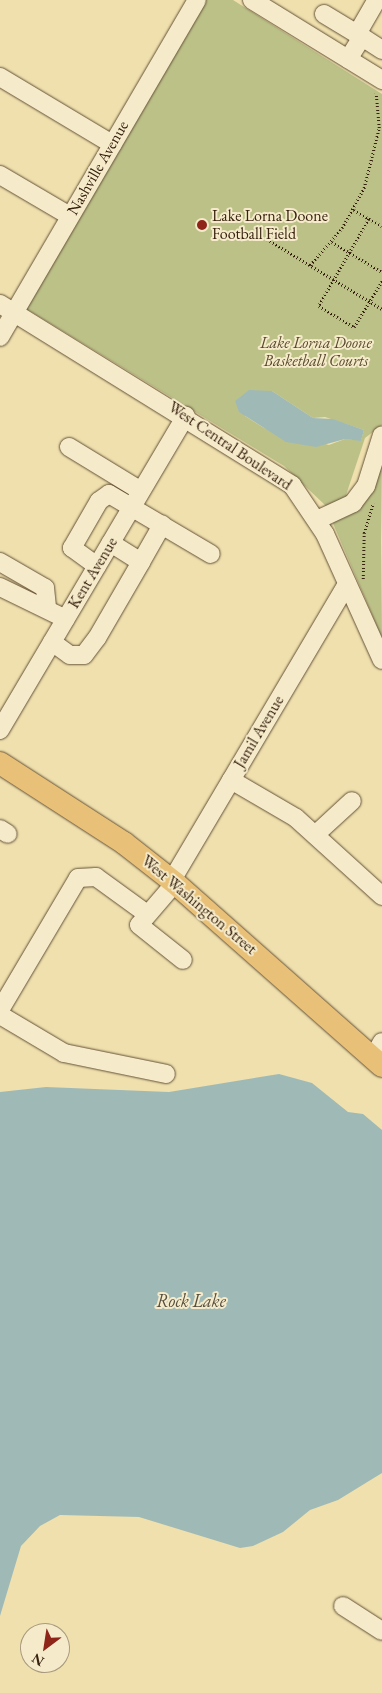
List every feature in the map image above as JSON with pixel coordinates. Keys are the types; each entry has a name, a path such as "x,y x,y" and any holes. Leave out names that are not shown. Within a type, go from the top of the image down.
{"main road":[{"name":"West Washington Street","path":"0,764 66,804 173,882 379,1056"}],"street":[{"name":"Nashville Avenue","path":"0,337 7,308 70,216 197,0"},
{"path":"252,0 348,59 379,87"},
{"path":"348,59 377,0"},
{"path":"324,14 382,50"},
{"path":"0,77 112,144"},
{"path":"0,175 70,216"},
{"name":"West Central Boulevard","path":"7,308 186,416 292,485 317,520 382,660"},
{"name":"Kent Avenue","path":"0,730 186,416"},
{"path":"317,520 353,503 366,486 382,435"},
{"path":"69,447 141,491"},
{"path":"97,566 72,548 99,502 109,494 211,554"},
{"path":"52,642 70,655 84,655 162,525"},
{"path":"110,543 141,562"},
{"path":"0,562 45,588 47,607"},
{"name":"Jamil Avenue","path":"148,914 173,882 347,584"},
{"path":"0,587 35,608 47,607 66,618"},
{"path":"231,780 296,818 382,896"},
{"path":"315,835 352,801"},
{"path":"0,1010 78,878 96,877 148,914 139,925 183,960"},
{"path":"0,1015 64,1053 166,1074"},
{"path":"343,1606 382,1631"}],"path":[{"path":"310,265 332,242 354,210 376,150 379,87"},
{"path":"354,210 382,226"},
{"path":"370,219 318,306 354,327 382,280"},
{"path":"267,239 382,309"},
{"path":"332,242 382,272"},
{"path":"365,586 364,533 374,499"}],"green space":[{"name":"Lake Lorna Doone Basketball Courts","path":"206,0 233,0 382,94 382,425 365,438 346,495 356,491 336,507 326,506 284,466 25,308","holes":["272,391 313,418 325,417 364,430 361,440 345,439 329,445 264,428 245,416"]},
{"path":"382,455 381,541 382,638 332,521"}],"water":[{"path":"249,390 272,391 313,418 333,419 364,430 361,441 345,439 316,447 286,442 239,412 235,401"},
{"name":"Rock Lake","path":"279,1074 312,1083 348,1112 363,1114 382,1130 382,1473 338,1500 310,1510 283,1532 253,1546 240,1548 139,1517 60,1515 40,1526 21,1546 0,1616 0,1092 46,1087 169,1092"}],"place":[{"name":"Lake Lorna Doone Football Field","path":"202,225"}]}
